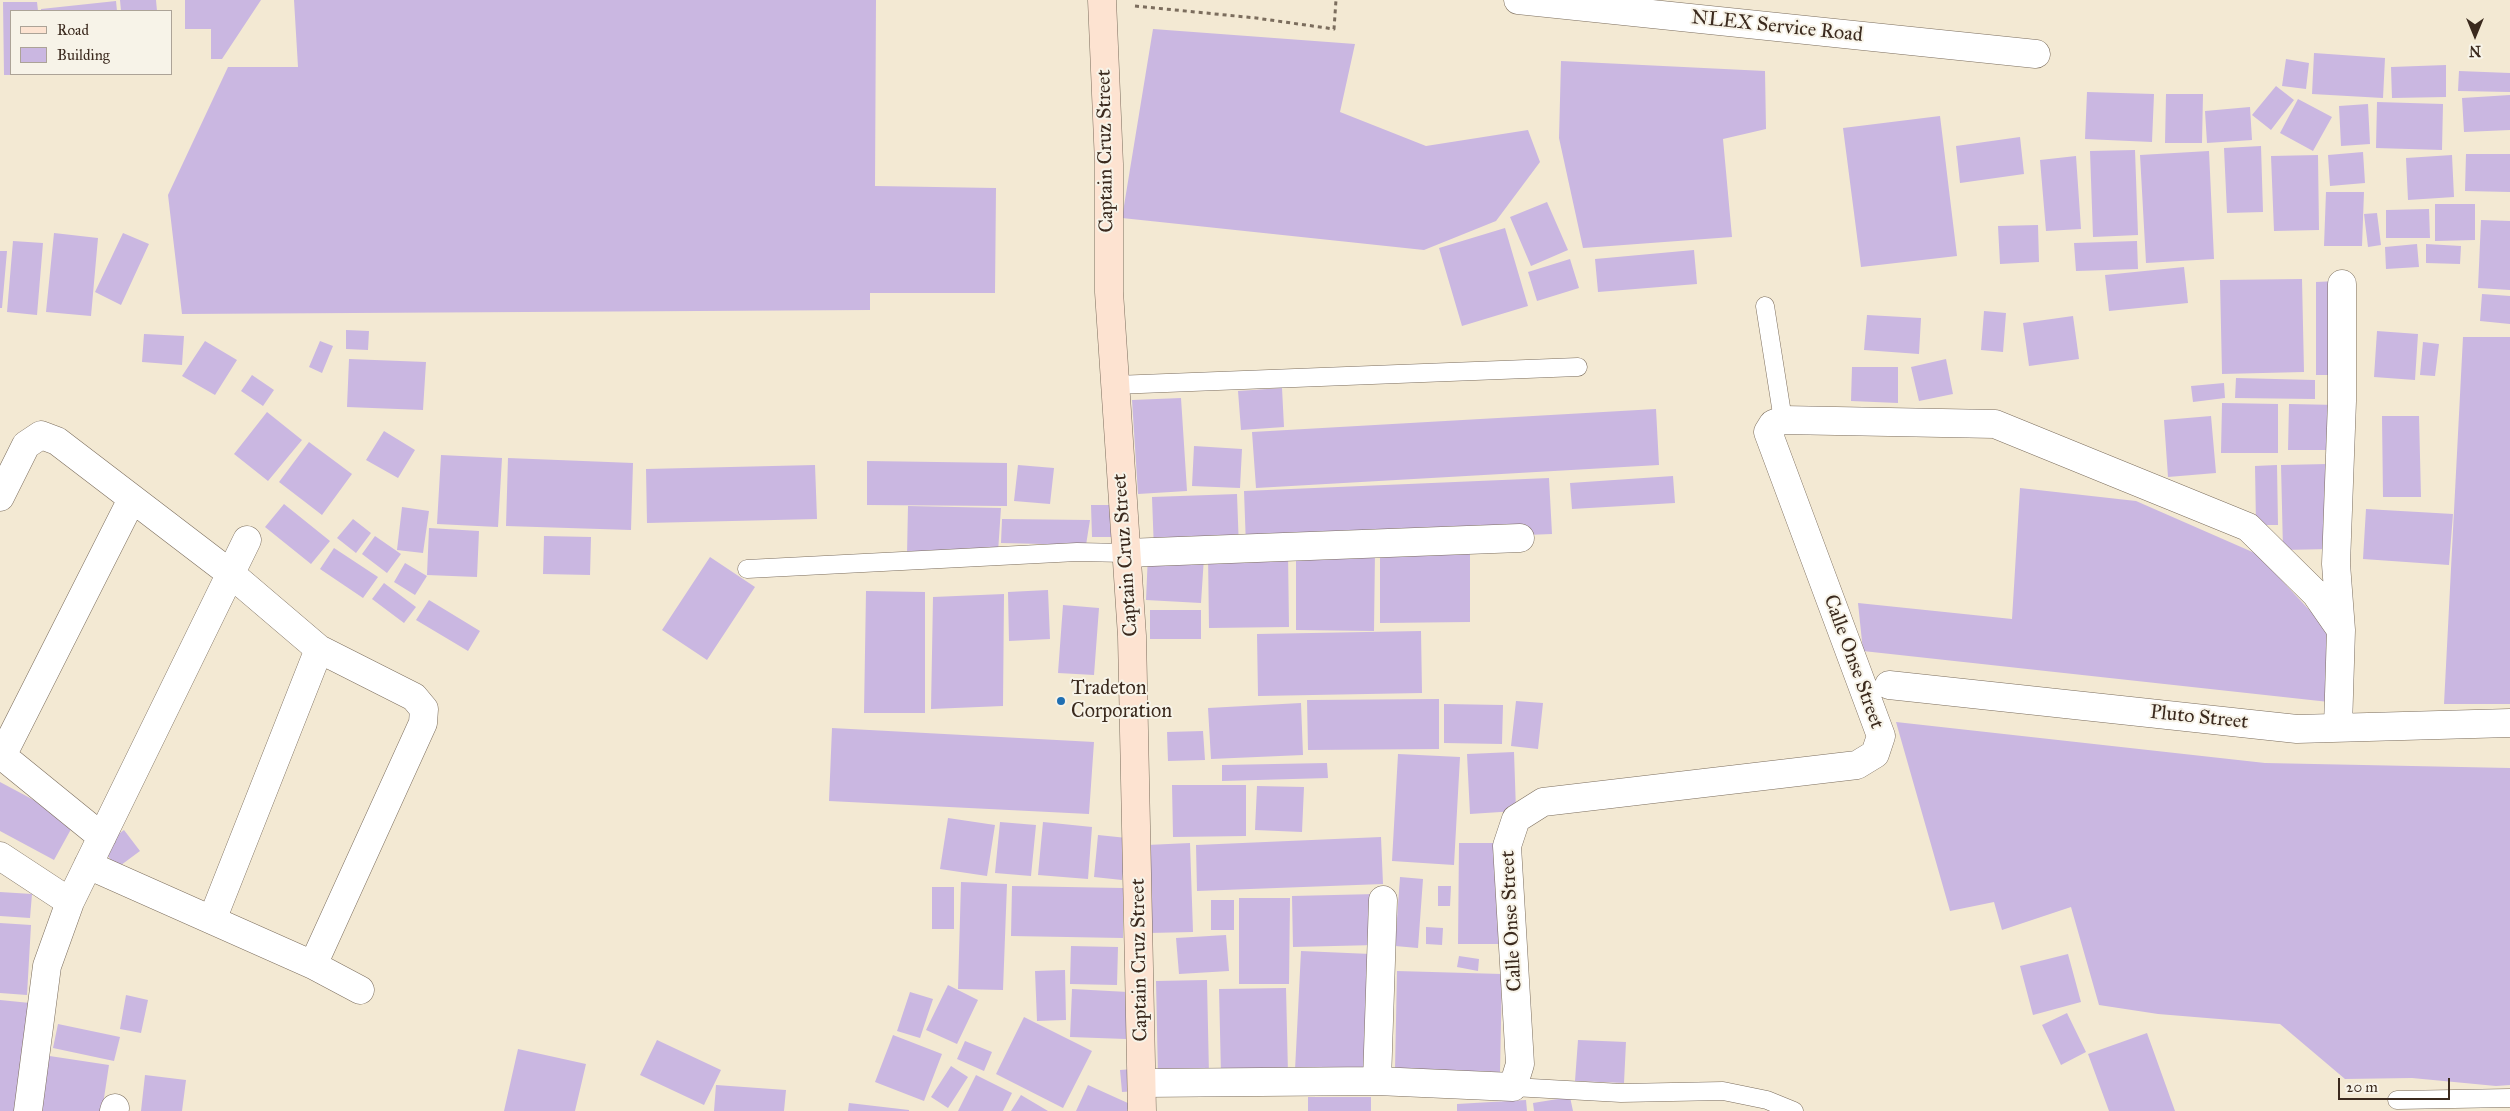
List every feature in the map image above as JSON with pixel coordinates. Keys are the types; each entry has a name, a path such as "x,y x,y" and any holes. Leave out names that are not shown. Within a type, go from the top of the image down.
{"street":[{"name":"NLEX Service Road","path":"1518,0 2036,54"},
{"name":"Captain Cruz Street","path":"1102,2 1109,164 1109,292 1132,636 1143,1083 1142,1111"},
{"path":"2338,727 2341,630 2336,564 2342,401 2342,284"},
{"path":"1783,420 1995,424 2248,527 2316,594 2341,630"},
{"name":"Calle Onse Street","path":"1512,1087 1520,1064 1507,846 1516,819 1543,802 1857,765 1875,754 1881,736 1768,432 1773,424 1783,420"},
{"path":"0,497 26,445 41,435 57,441 231,574 319,649 414,697 424,709 422,723 313,965"},
{"path":"102,837 1,755 132,499"},
{"path":"1126,553 1520,538"},
{"path":"28,1111 47,966 70,902 248,540"},
{"path":"212,920 319,649"},
{"name":"Pluto Street","path":"1888,685 2297,729 2510,723"},
{"path":"0,856 70,902"},
{"path":"88,865 313,965 360,990"},
{"path":"1377,1081 1383,900"},
{"path":"1143,1083 1377,1081 1512,1087"}],"lane":[{"path":"1765,306 1783,420"},
{"path":"1115,385 1578,367"},
{"path":"747,569 1077,552 1126,553"},
{"path":"1512,1087 1621,1093 1722,1092 1767,1100 1794,1111"},
{"path":"2397,1100 2510,1098"}],"path":[{"path":"1102,2 1256,18 1334,29 1336,0"}],"building":[{"path":"120,0 156,0 157,10 121,10"},
{"path":"185,0 261,0 222,59 211,59 211,29 185,29"},
{"path":"294,0 876,0 875,186 996,188 995,293 870,293 870,310 182,314 168,195 228,67 298,67"},
{"path":"116,1 117,10 41,10"},
{"path":"3,2 37,2 38,10 10,10 10,75 4,75"},
{"path":"1153,29 1355,44 1340,112 1426,146 1528,130 1540,162 1496,221 1424,250 1122,218"},
{"path":"2314,53 2385,58 2383,98 2312,94"},
{"path":"2286,59 2309,63 2306,89 2282,86"},
{"path":"1561,61 1765,71 1766,129 1723,139 1732,237 1583,248 1559,138"},
{"path":"2446,65 2446,97 2392,98 2391,67"},
{"path":"2459,71 2510,73 2510,92 2458,91"},
{"path":"2276,86 2294,100 2271,130 2252,115"},
{"path":"2087,92 2154,94 2152,142 2085,139"},
{"path":"2166,94 2203,94 2202,143 2165,143"},
{"path":"2510,95 2510,130 2464,132 2462,98"},
{"path":"2298,99 2332,117 2313,151 2280,133"},
{"path":"2377,102 2443,104 2442,150 2376,148"},
{"path":"2368,104 2370,144 2341,146 2339,106"},
{"path":"2250,107 2252,140 2207,143 2205,111"},
{"path":"1940,116 1957,256 1861,267 1843,128"},
{"path":"2020,137 2024,174 1960,183 1956,146"},
{"path":"2261,146 2263,212 2227,213 2224,148"},
{"path":"2135,150 2138,235 2093,237 2090,151"},
{"path":"2209,151 2214,259 2146,263 2140,155"},
{"path":"2363,152 2365,183 2330,186 2328,155"},
{"path":"2466,154 2510,154 2510,192 2465,191"},
{"path":"2318,155 2319,230 2274,231 2271,156"},
{"path":"2452,155 2454,197 2408,200 2406,158"},
{"path":"2076,156 2081,229 2046,231 2040,160"},
{"path":"2326,192 2364,192 2362,246 2324,246"},
{"path":"1547,202 1568,250 1531,266 1510,217"},
{"path":"2435,204 2475,204 2475,240 2435,241"},
{"path":"2429,209 2430,238 2386,238 2386,210"},
{"path":"2377,213 2381,245 2368,247 2364,214"},
{"path":"2481,220 2510,221 2510,290 2478,288"},
{"path":"2038,225 2039,262 2000,264 1998,226"},
{"path":"1505,228 1528,306 1462,326 1439,248"},
{"path":"54,233 98,238 91,316 46,312"},
{"path":"123,233 149,244 121,305 95,292"},
{"path":"13,241 43,243 37,315 7,312"},
{"path":"2137,241 2138,269 2076,271 2074,243"},
{"path":"2417,244 2419,267 2386,269 2385,247"},
{"path":"2426,244 2461,246 2460,264 2426,263"},
{"path":"1694,250 1697,284 1598,292 1595,259"},
{"path":"0,251 7,251 2,308 0,308"},
{"path":"1570,259 1579,288 1537,301 1528,272"},
{"path":"2184,267 2188,303 2109,311 2105,275"},
{"path":"2302,279 2304,372 2222,374 2220,280"},
{"path":"2338,281 2339,375 2316,375 2316,282"},
{"path":"2482,294 2510,296 2510,324 2480,321"},
{"path":"1984,311 2006,313 2003,352 1981,350"},
{"path":"1867,315 1921,318 1919,354 1864,350"},
{"path":"2073,316 2079,359 2029,366 2023,323"},
{"path":"346,330 369,331 368,350 346,349"},
{"path":"2377,331 2418,334 2415,380 2374,377"},
{"path":"144,334 184,336 182,365 142,362"},
{"path":"2463,337 2510,337 2510,704 2444,704"},
{"path":"205,341 237,360 215,395 182,376"},
{"path":"320,341 333,346 322,373 309,367"},
{"path":"2423,342 2439,344 2435,376 2420,375"},
{"path":"349,359 426,362 423,410 347,407"},
{"path":"1946,359 1953,394 1919,401 1911,367"},
{"path":"1852,367 1898,367 1898,403 1851,401"},
{"path":"252,375 274,390 263,406 241,391"},
{"path":"2236,378 2315,380 2315,399 2235,398"},
{"path":"2224,383 2225,398 2193,402 2191,386"},
{"path":"1282,388 1284,427 1241,430 1238,391"},
{"path":"1181,398 1187,491 1138,494 1132,400"},
{"path":"2222,403 2278,404 2278,453 2221,453"},
{"path":"2289,404 2338,405 2337,450 2288,450"},
{"path":"1656,409 1659,465 1256,488 1252,432"},
{"path":"267,412 302,440 268,481 234,454"},
{"path":"2211,416 2216,473 2168,477 2164,420"},
{"path":"2382,416 2419,416 2421,497 2383,497"},
{"path":"384,431 415,450 398,478 366,460"},
{"path":"309,442 352,474 322,515 279,482"},
{"path":"1194,446 1242,449 1240,488 1192,486"},
{"path":"441,455 502,458 498,527 437,524"},
{"path":"508,458 633,463 631,530 506,526"},
{"path":"867,461 1007,463 1007,506 867,505"},
{"path":"2327,464 2330,549 2283,550 2281,465"},
{"path":"815,465 817,519 647,523 646,469"},
{"path":"1018,465 1054,468 1050,504 1014,501"},
{"path":"2277,465 2278,525 2256,525 2255,466"},
{"path":"1673,476 1675,503 1572,509 1570,483"},
{"path":"1549,478 1552,534 1246,546 1244,491"},
{"path":"2020,488 2136,501 2257,554 2330,632 2329,702 1863,651 1858,603 2012,619"},
{"path":"1237,494 1239,549 1154,551 1152,497"},
{"path":"284,504 330,541 311,564 265,527"},
{"path":"1091,505 1111,505 1112,537 1092,537"},
{"path":"908,506 1001,508 998,552 907,555"},
{"path":"402,507 429,511 423,553 397,550"},
{"path":"2366,509 2453,514 2449,565 2363,559"},
{"path":"353,519 371,533 356,553 337,538"},
{"path":"1002,519 1090,520 1086,545 1001,543"},
{"path":"429,528 479,531 477,577 427,575"},
{"path":"375,536 401,554 387,573 362,554"},
{"path":"544,536 591,537 590,575 543,574"},
{"path":"1470,547 1470,622 1380,623 1380,548"},
{"path":"334,548 378,577 363,598 320,569"},
{"path":"1296,550 1375,550 1374,631 1296,630"},
{"path":"1288,553 1289,627 1209,628 1208,554"},
{"path":"1148,554 1204,557 1201,603 1146,600"},
{"path":"710,557 755,587 707,660 662,630"},
{"path":"405,563 427,576 415,595 394,582"},
{"path":"384,583 416,607 404,623 372,599"},
{"path":"1048,590 1050,639 1009,641 1008,592"},
{"path":"866,591 925,592 925,713 864,713"},
{"path":"1004,594 1003,706 931,709 933,597"},
{"path":"429,600 480,631 468,651 416,620"},
{"path":"1063,605 1099,608 1094,675 1058,673"},
{"path":"1150,610 1201,610 1201,639 1150,639"},
{"path":"1421,631 1422,693 1258,696 1257,634"},
{"path":"1439,699 1439,749 1308,750 1307,700"},
{"path":"1516,701 1543,703 1538,749 1511,746"},
{"path":"1301,703 1303,755 1211,759 1208,708"},
{"path":"1444,704 1503,705 1502,744 1444,743"},
{"path":"1896,722 2265,763 2510,768 2510,1085 2496,1086 2412,1078 2345,1079 2280,1024 2158,1014 2099,1005 2071,907 2002,930 1994,902 1950,911"},
{"path":"832,728 1094,742 1089,814 829,801"},
{"path":"1203,731 1205,760 1168,761 1167,732"},
{"path":"1514,752 1516,811 1470,814 1467,754"},
{"path":"1398,754 1460,757 1454,865 1392,861"},
{"path":"1327,763 1328,778 1222,781 1222,765"},
{"path":"0,782 75,822 54,860 0,831"},
{"path":"1172,785 1246,785 1246,836 1173,837"},
{"path":"1257,786 1304,787 1302,832 1255,830"},
{"path":"948,818 995,825 987,876 940,869"},
{"path":"1000,822 1036,825 1031,876 995,873"},
{"path":"1043,822 1092,827 1088,879 1038,875"},
{"path":"124,830 140,851 117,868 101,847"},
{"path":"1098,835 1127,838 1122,880 1094,877"},
{"path":"1381,837 1383,884 1197,891 1196,845"},
{"path":"1190,843 1193,932 1149,933 1147,845"},
{"path":"1459,843 1500,843 1500,944 1458,944"},
{"path":"1400,877 1423,879 1418,948 1395,946"},
{"path":"961,882 1007,884 1003,990 958,989"},
{"path":"1012,886 1123,888 1123,938 1011,936"},
{"path":"1438,886 1451,886 1450,906 1438,906"},
{"path":"932,887 954,887 954,929 932,929"},
{"path":"0,892 32,894 30,918 0,916"},
{"path":"1376,894 1376,945 1293,947 1292,896"},
{"path":"1239,898 1290,898 1289,984 1239,984"},
{"path":"1211,900 1234,900 1234,930 1211,930"},
{"path":"0,923 31,925 27,995 0,993"},
{"path":"1426,927 1443,928 1442,945 1426,944"},
{"path":"1226,935 1229,971 1179,974 1176,938"},
{"path":"1071,946 1118,947 1117,985 1070,984"},
{"path":"1301,951 1371,954 1365,1073 1295,1070"},
{"path":"2068,954 2081,1002 2033,1015 2020,966"},
{"path":"1459,956 1479,959 1478,971 1457,967"},
{"path":"1065,970 1066,1020 1037,1021 1035,971"},
{"path":"1397,971 1502,974 1500,1072 1395,1069"},
{"path":"1207,980 1209,1075 1158,1077 1156,981"},
{"path":"948,985 978,1000 957,1044 926,1030"},
{"path":"1286,988 1288,1074 1221,1075 1219,989"},
{"path":"1072,989 1128,992 1126,1039 1070,1037"},
{"path":"910,992 933,999 920,1038 897,1031"},
{"path":"126,995 148,1000 141,1033 120,1029"},
{"path":"0,1000 30,1003 18,1111 0,1111"},
{"path":"2067,1013 2086,1052 2061,1065 2042,1025"},
{"path":"1024,1017 1092,1051 1063,1108 996,1074"},
{"path":"58,1024 120,1037 114,1061 53,1048"},
{"path":"2147,1033 2175,1111 2109,1111 2088,1054"},
{"path":"893,1035 942,1054 924,1101 875,1082"},
{"path":"657,1040 721,1070 704,1105 640,1075"},
{"path":"1578,1040 1626,1042 1624,1083 1575,1081"},
{"path":"965,1041 992,1052 984,1071 957,1059"},
{"path":"518,1049 586,1064 575,1111 504,1111"},
{"path":"43,1055 109,1065 102,1111 35,1111"},
{"path":"951,1066 968,1077 948,1108 931,1097"},
{"path":"1133,1069 1136,1091 1122,1092 1120,1070"},
{"path":"145,1075 186,1080 182,1111 141,1111"},
{"path":"976,1075 1012,1093 1003,1111 958,1111"},
{"path":"716,1085 786,1090 784,1111 714,1111"},
{"path":"1088,1085 1130,1104 1127,1111 1076,1111"},
{"path":"1021,1095 1048,1111 1011,1111"},
{"path":"1308,1097 1371,1097 1371,1111 1308,1111"},
{"path":"1570,1097 1573,1111 1534,1111 1533,1103"},
{"path":"1526,1100 1527,1111 1457,1111 1457,1104"},
{"path":"849,1103 909,1110 909,1111 848,1111"}],"place":[{"name":"Tradeton Corporation","path":"1061,701"}]}
